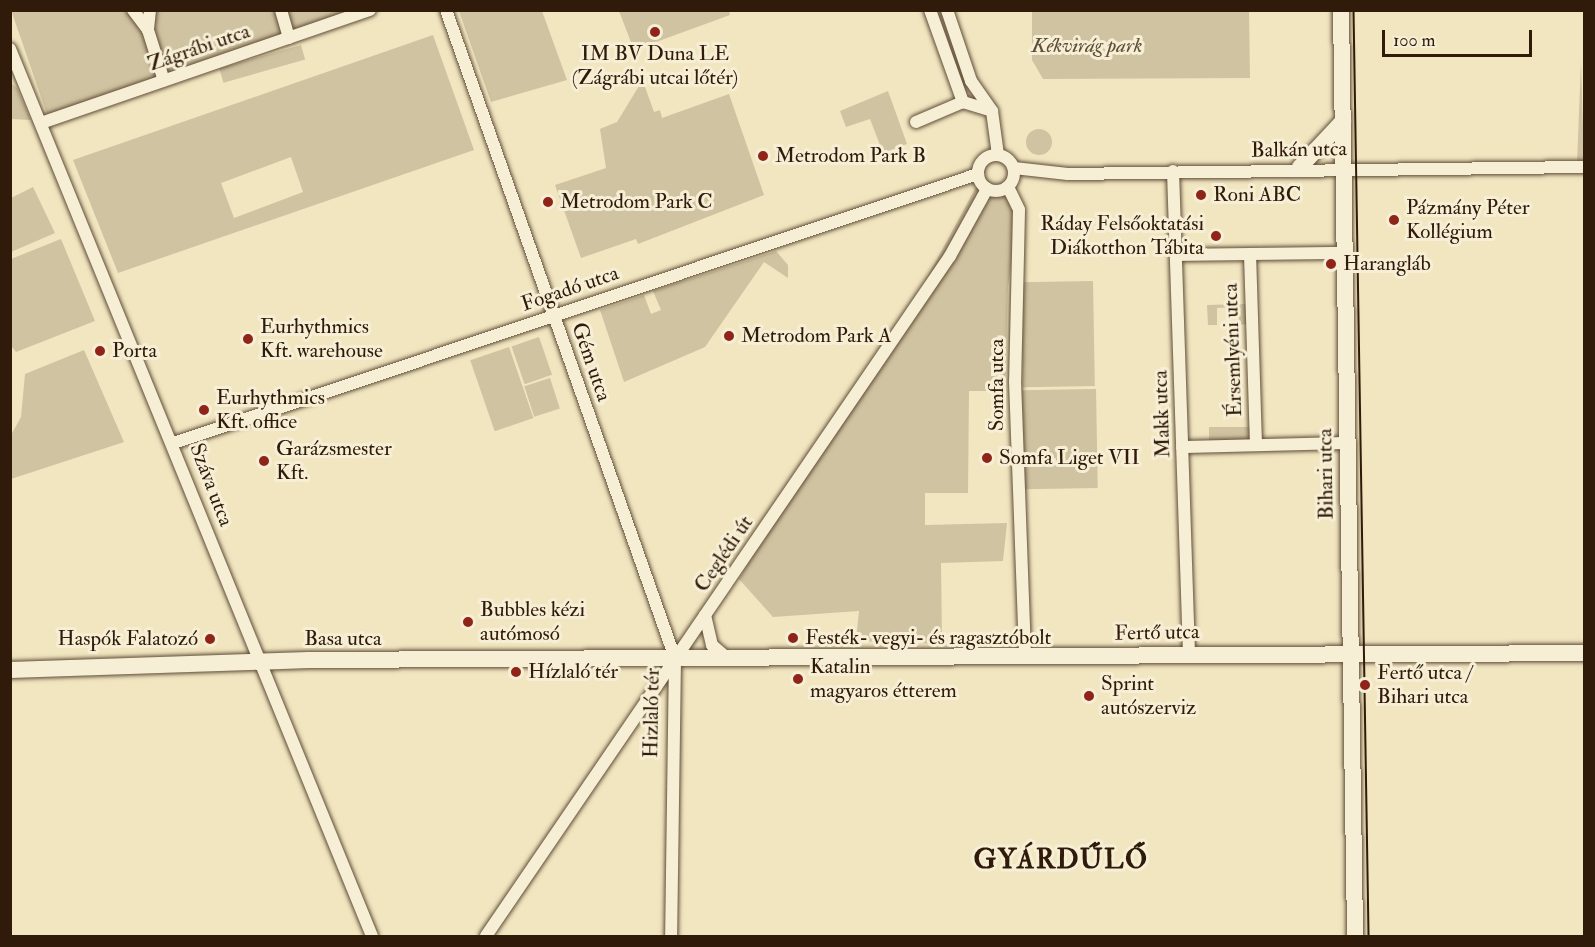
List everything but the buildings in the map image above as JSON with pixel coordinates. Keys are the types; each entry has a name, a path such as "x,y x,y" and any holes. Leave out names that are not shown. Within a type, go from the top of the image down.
{"street":[{"path":"133,10 148,30 164,81"},
{"path":"148,30 150,10"},
{"path":"281,10 289,38"},
{"name":"Zágrábi utca","path":"41,123 370,10"},
{"name":"Gém utca","path":"446,10 675,658"},
{"path":"930,10 963,102"},
{"path":"947,10 971,81 992,111 999,154 1014,168 1008,187 987,189 978,174 983,160 999,154"},
{"name":"Bihari utca","path":"1341,10 1355,936"},
{"name":"Száva utca","path":"10,49 174,443 372,936"},
{"path":"916,122 963,102 992,111"},
{"path":"1300,167 1343,121"},
{"name":"Balkán utca","path":"1014,168 1068,174 1300,167 1344,169 1584,167"},
{"name":"Makk utca","path":"1173,171 1189,656"},
{"name":"Fogadó utca","path":"174,443 978,174"},
{"name":"Somfa utca","path":"1008,187 1019,210 1015,381 1025,657"},
{"name":"Ceglédi út","path":"486,936 950,256 987,189"},
{"path":"1177,255 1345,253"},
{"name":"Érsemlyéni utca","path":"1250,254 1256,445"},
{"path":"1182,447 1348,443"},
{"path":"705,615 712,645 730,661"},
{"name":"Fertő utca","path":"730,661 1025,657 1350,657 1584,653"},
{"name":"Hizlaló tér","path":"670,936 675,658 730,661"},
{"name":"Basa utca","path":"10,670 261,662 675,658"}],"green space":[{"path":"11,10 358,11 48,117"},
{"path":"459,11 542,11 567,80 491,102"},
{"name":"IM BV Duna LE (Zágrábi utcai lőtér)","path":"619,11 729,11 730,15 634,50"},
{"name":"Kékvirág park","path":"1032,11 1249,11 1250,78 1043,79 1032,60"},
{"path":"433,35 474,150 118,273 73,160","holes":["291,157 303,192 234,218 221,183"]},
{"path":"301,45 305,59 223,83 219,68"},
{"path":"1581,61 1584,164 1577,164"},
{"path":"11,83 17,88 31,120 11,119"},
{"path":"639,86 645,87 654,112 660,110 662,118 729,94 764,195 638,244 636,239 581,258 555,185 606,168 600,129 617,122"},
{"path":"888,91 907,144 883,153 870,119 846,127 840,111"},
{"path":"1039,129 1048,133 1052,142 1048,151 1039,155 1030,151 1026,142 1030,133"},
{"path":"977,185 1016,200 1019,210 1008,286 1005,391 969,391 968,493 925,493 925,525 1007,523 1003,561 941,563 942,644 856,641 859,611 773,617 739,579 785,499 899,330"},
{"path":"33,187 55,233 11,252 11,198"},
{"path":"61,239 95,321 16,352 11,346 11,259"},
{"path":"776,251 788,265 788,278 764,262 705,347 624,382 600,310 644,295 651,314 661,310 653,291"},
{"path":"1093,281 1095,386 1023,387 1021,282"},
{"path":"1246,304 1247,324 1239,325 1238,307 1217,308 1217,325 1208,325 1207,305"},
{"path":"539,337 552,375 525,384 512,346"},
{"path":"509,347 533,418 495,431 470,360"},
{"path":"84,350 124,442 11,479 11,435 21,417 25,374"},
{"path":"550,378 560,408 534,417 524,386"},
{"path":"1096,389 1098,488 1024,489 1022,390"},
{"path":"1209,427 1250,427 1250,443 1209,443"}],"tram line":[{"path":"1354,10 1369,936"}],"place":[{"name":"IM BV Duna LE (Zágrábi utcai lőtér)","path":"655,32"},
{"name":"Metrodom Park B","path":"763,156"},
{"name":"Roni ABC","path":"1201,195"},
{"name":"Metrodom Park C","path":"548,202"},
{"name":"Pázmány Péter Kollégium","path":"1394,220"},
{"name":"Ráday Felsőoktatási Diákotthon Tábita","path":"1216,236"},
{"name":"Harangláb","path":"1331,264"},
{"name":"Metrodom Park A","path":"729,336"},
{"name":"Eurhythmics Kft. warehouse","path":"248,339"},
{"name":"Porta","path":"100,351"},
{"name":"Eurhythmics Kft. office","path":"204,410"},
{"name":"Somfa Liget VII","path":"987,458"},
{"name":"Garázsmester Kft.","path":"264,461"},
{"name":"Bubbles kézi autómosó","path":"468,622"},
{"name":"Festék- vegyi- és ragasztóbolt","path":"793,638"},
{"name":"Haspók Falatozó","path":"210,639"},
{"name":"Hízlaló tér","path":"516,672"},
{"name":"Katalin magyaros étterem","path":"798,679"},
{"name":"Fertő utca / Bihari utca","path":"1365,685"},
{"name":"Sprint autószerviz","path":"1089,696"}],"district":[{"name":"GYÁRDŰLŐ","path":"1061,860"}]}
